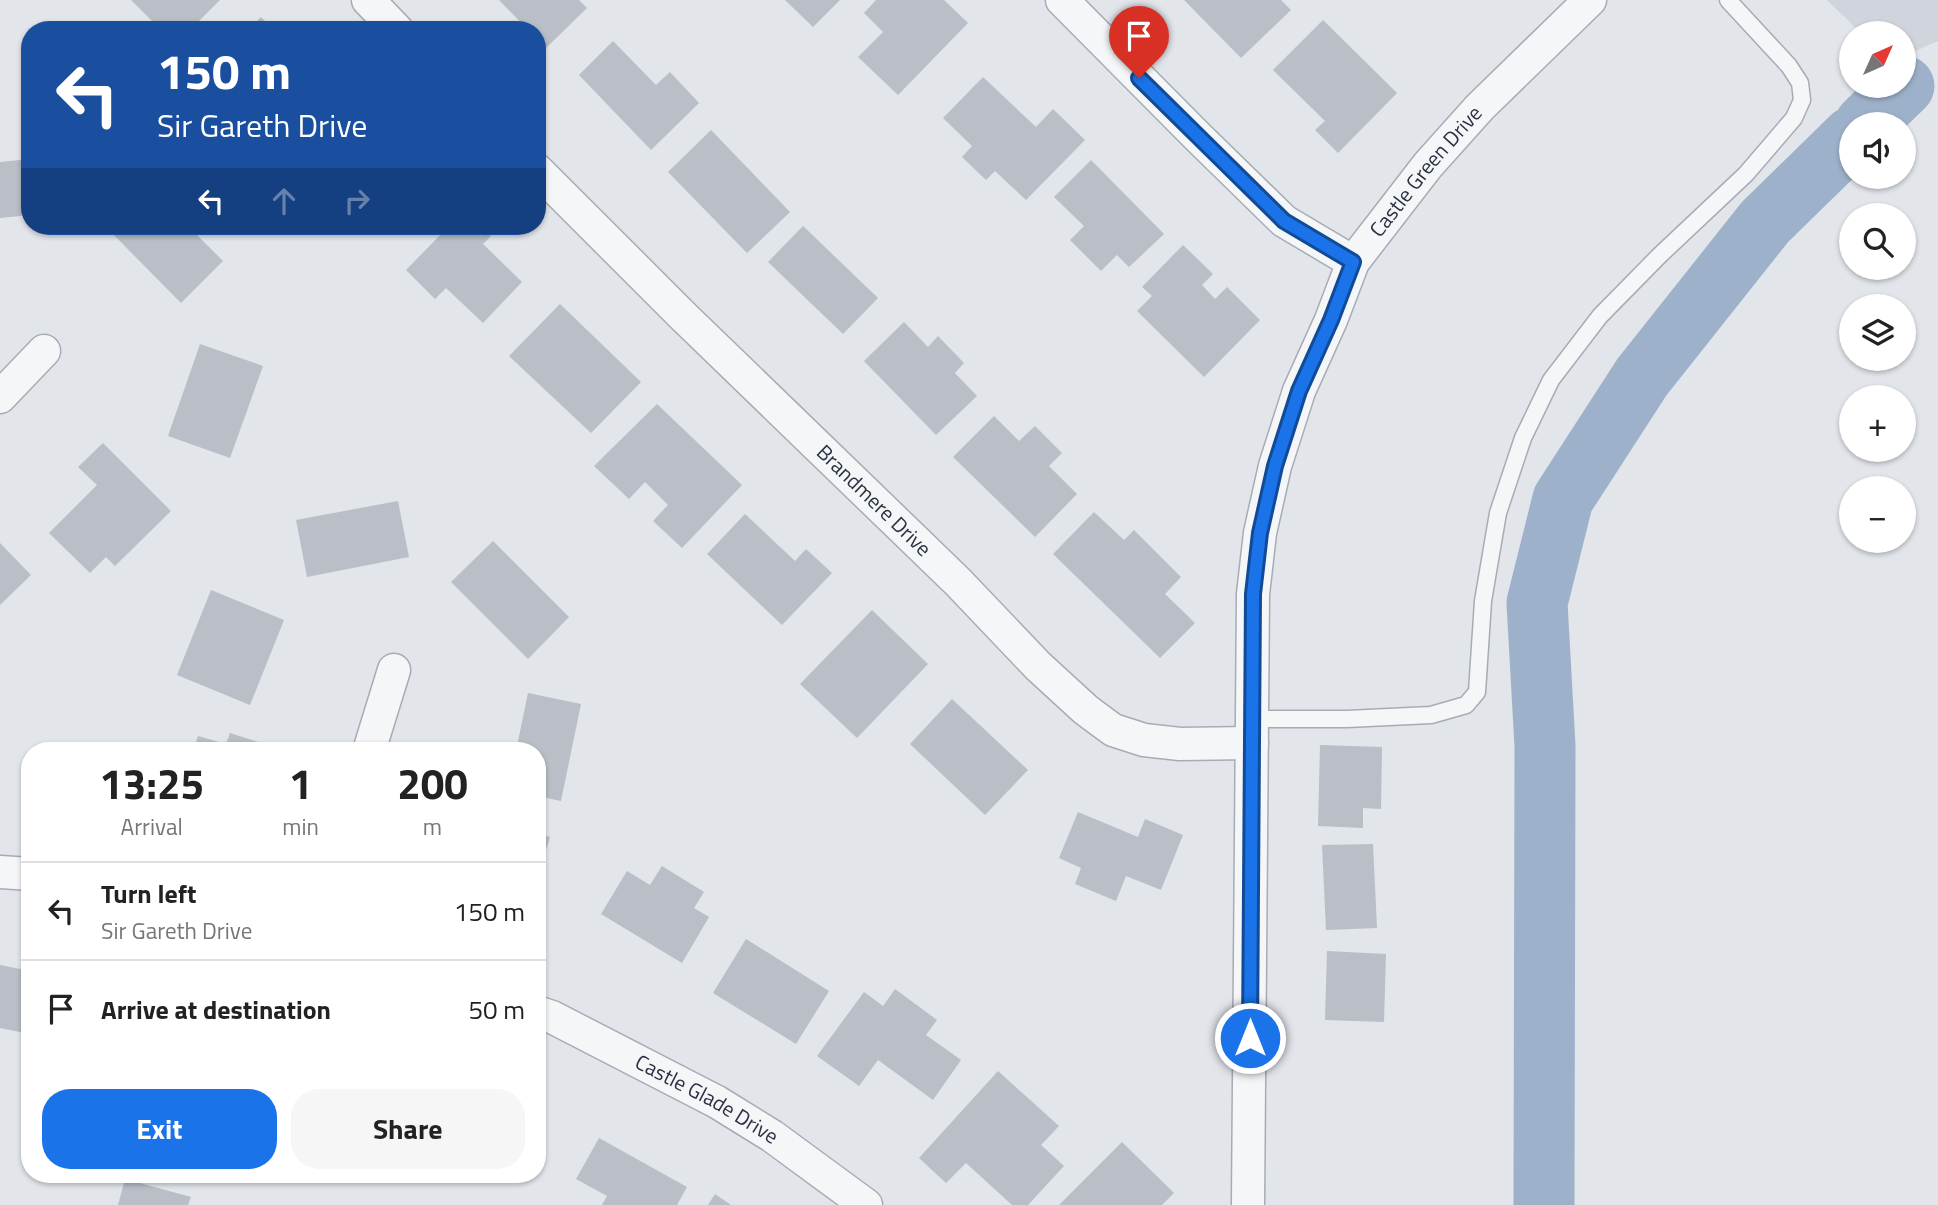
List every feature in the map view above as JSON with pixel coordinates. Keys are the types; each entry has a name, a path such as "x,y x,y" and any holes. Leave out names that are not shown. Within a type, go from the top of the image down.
{"street":[{"path":"368,0 388,21"},
{"path":"1062,0 1284,221 1353,262"},
{"name":"Castle Green Drive","path":"1248,1205 1253,594 1260,533 1275,466 1299,391 1331,320 1353,262 1428,165 1480,107 1590,0"},
{"name":"Brandmere Drive","path":"546,179 682,315 958,582 1038,666 1086,710 1113,730 1144,740 1180,744 1252,731"},
{"path":"0,397 44,351"},
{"path":"372,742 394,670"},
{"path":"0,872 21,873"},
{"name":"Castle Glade Drive","path":"546,1015 717,1102 772,1136 866,1205"}],"lane":[{"path":"1252,731 1347,719 1431,715 1466,705 1477,692 1483,601 1498,513 1523,438 1551,380 1600,316 1746,174 1794,118 1802,100 1800,83 1789,66 1728,0"}],"shaded area":[{"path":"1827,0 1938,0 1938,41 1916,51 1916,21 1849,21"}],"building":[{"path":"131,0 220,0 199,21 152,21"},
{"path":"499,0 579,0 587,8 546,48 546,21 519,21"},
{"path":"785,0 840,0 813,27"},
{"path":"876,0 944,0 968,23 898,95 858,57 883,32 864,13"},
{"path":"1184,0 1281,0 1291,10 1241,58"},
{"path":"1323,20 1397,93 1338,153 1315,130 1325,121 1273,70"},
{"path":"613,41 656,85 670,72 699,103 651,150 579,75"},
{"path":"983,77 1036,127 1053,109 1085,140 1026,200 995,171 986,180 962,157 972,146 943,118"},
{"path":"711,130 790,212 747,253 668,172"},
{"path":"21,160 21,216 0,218 0,162"},
{"path":"1091,160 1164,234 1129,267 1117,255 1101,271 1070,240 1084,226 1054,197"},
{"path":"803,226 878,298 843,334 768,262"},
{"path":"114,235 197,235 223,261 181,303"},
{"path":"440,235 490,235 483,244 522,282 483,323 446,288 435,299 406,270"},
{"path":"1183,245 1213,274 1202,285 1215,299 1227,287 1260,320 1204,377 1137,311 1152,296 1142,287"},
{"path":"560,304 641,382 591,433 509,356"},
{"path":"904,322 928,347 938,336 964,363 955,373 977,396 936,435 864,361"},
{"path":"200,344 263,366 230,458 168,436"},
{"path":"657,404 742,485 682,548 653,521 668,505 645,482 629,499 594,466"},
{"path":"994,416 1019,441 1035,426 1062,453 1049,466 1077,494 1035,537 953,457"},
{"path":"103,443 171,511 115,566 106,557 90,573 49,533 97,485 78,467"},
{"path":"398,501 409,557 307,577 296,520"},
{"path":"1094,512 1124,540 1134,530 1181,577 1165,594 1195,623 1160,658 1053,554"},
{"path":"745,514 795,561 806,549 832,573 782,625 707,554"},
{"path":"493,541 569,617 528,659 451,582"},
{"path":"0,543 31,575 0,605"},
{"path":"211,590 284,620 250,705 177,675"},
{"path":"872,610 928,664 857,738 800,684"},
{"path":"528,693 581,704 561,801 546,798 546,742 518,742"},
{"path":"952,699 1028,770 985,815 910,744"},
{"path":"230,733 258,742 227,742"},
{"path":"198,736 219,742 196,742"},
{"path":"1320,745 1382,747 1381,809 1363,808 1363,828 1318,826"},
{"path":"1078,812 1138,837 1145,819 1183,835 1161,890 1126,876 1116,901 1075,884 1081,868 1059,858"},
{"path":"1373,844 1377,928 1326,930 1322,845"},
{"path":"662,866 704,892 694,908 709,917 682,963 601,914 627,871 650,885"},
{"path":"746,939 829,991 796,1044 713,993"},
{"path":"1327,951 1386,954 1384,1022 1325,1020"},
{"path":"0,965 21,969 21,1032 0,1028"},
{"path":"895,989 937,1020 926,1035 961,1060 933,1100 878,1060 859,1086 817,1056 864,992 883,1006"},
{"path":"998,1071 1059,1126 1041,1145 1064,1166 1028,1205 1012,1205 966,1163 946,1183 919,1158"},
{"path":"599,1138 687,1187 677,1205 602,1205 607,1196 576,1179"},
{"path":"1122,1142 1174,1193 1162,1205 1059,1205"},
{"path":"124,1183 140,1183 191,1197 188,1205 118,1205"},
{"path":"715,1194 731,1205 708,1205"}],"waterway":[{"path":"1877,112 1892,98"},
{"path":"1544,1205 1545,746 1537,603 1563,499 1642,377 1765,222 1839,150"}],"route":[{"path":"1139,78 1284,221 1353,262 1331,320 1299,391 1275,466 1260,533 1253,594 1250,1038"}]}
